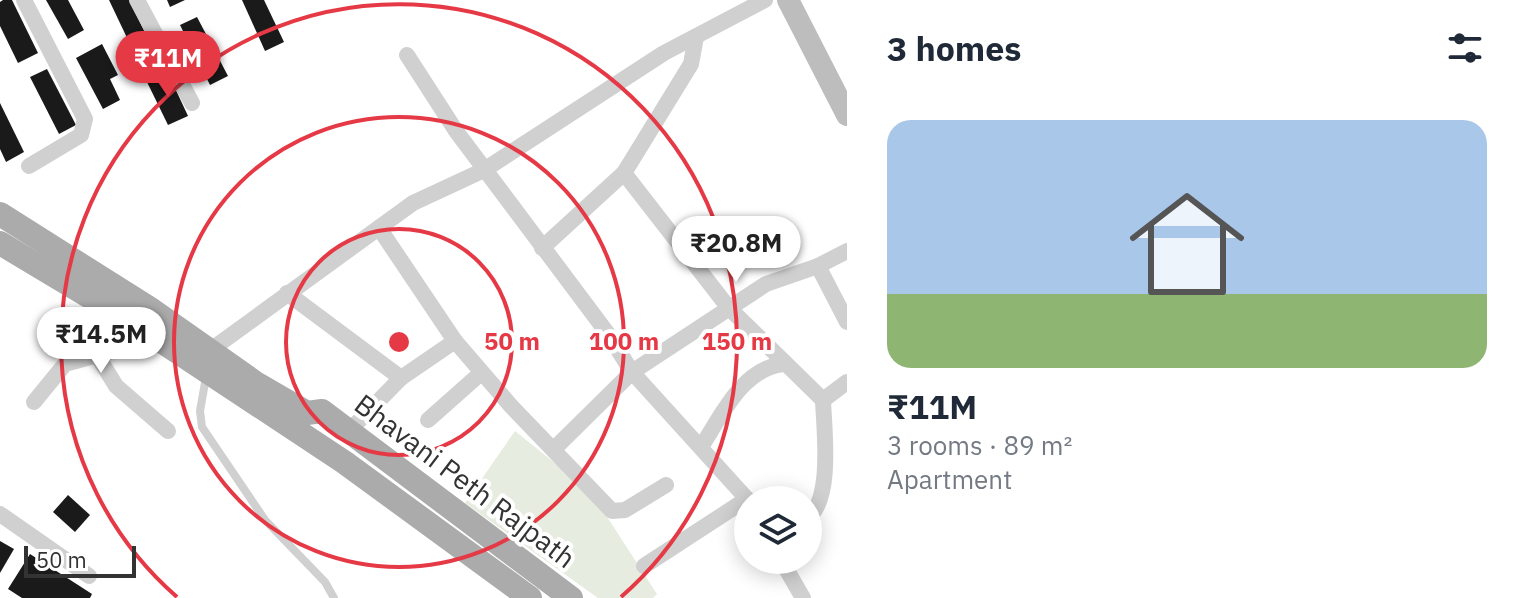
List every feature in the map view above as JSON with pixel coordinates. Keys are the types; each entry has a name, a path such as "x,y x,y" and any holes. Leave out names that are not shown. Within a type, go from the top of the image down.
{"main road":[{"path":"788,0 844,100"},
{"name":"Bhavani Peth Rajpath","path":"0,214 212,349 257,384 307,413 322,411 571,598"},
{"path":"0,243 140,327 344,462 530,598"},
{"path":"307,413 337,444 554,598"}],"street":[{"path":"24,0 85,119 81,135 29,166"},
{"path":"137,0 192,103"},
{"path":"212,349 413,203 484,170 664,53 765,0"},
{"path":"542,248 624,173 691,64 696,37"},
{"path":"407,55 484,170 608,334 632,372 736,486"},
{"path":"624,173 728,307 823,400 825,478 822,488"},
{"path":"379,228 455,341 481,373 612,511 625,510 666,485"},
{"path":"555,448 632,372 728,307 766,284 818,266 847,251"},
{"path":"818,266 847,322"},
{"path":"287,293 401,378"},
{"path":"34,402 65,364 126,347 140,327"},
{"path":"349,431 401,378 455,341"},
{"path":"97,355 116,386 168,431"},
{"path":"701,447 747,380 768,366 783,364"},
{"path":"428,420 481,373"},
{"path":"823,400 847,382"},
{"path":"644,566 734,509"},
{"path":"0,514 89,576"},
{"path":"789,574 803,598"}],"lane":[{"path":"212,349 200,411 202,427 265,520 325,582 334,598"}],"shaded area":[{"path":"515,431 591,492 657,594 653,598 598,598 465,503"}],"building":[{"path":"12,0 38,53 18,63 0,26 0,2"},
{"path":"46,0 68,0 84,30 68,39"},
{"path":"109,0 129,0 156,55 139,63"},
{"path":"167,0 185,0 170,7"},
{"path":"242,0 264,0 284,42 265,51"},
{"path":"197,17 228,76 210,85 180,25"},
{"path":"102,44 118,75 110,79 120,100 103,109 76,58"},
{"path":"47,69 76,125 59,134 30,77"},
{"path":"168,73 188,116 168,125 147,82"},
{"path":"0,103 24,152 6,162 0,149"},
{"path":"68,495 90,515 75,532 53,512"},
{"path":"0,541 14,549 0,573"},
{"path":"30,554 92,594 90,598 22,598 8,589"}]}
